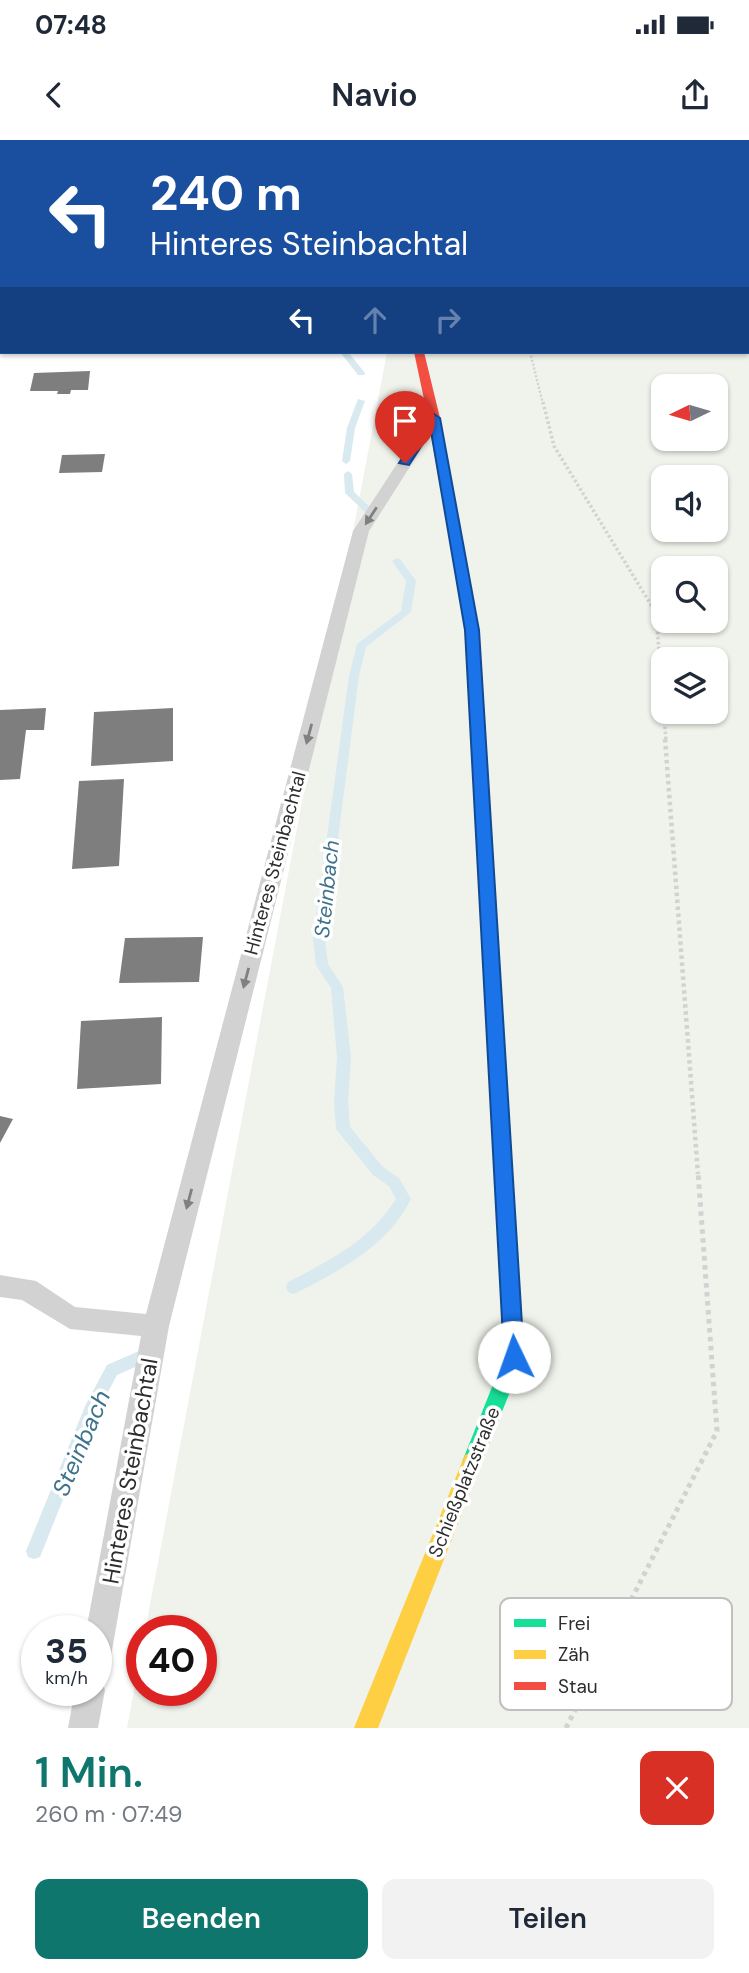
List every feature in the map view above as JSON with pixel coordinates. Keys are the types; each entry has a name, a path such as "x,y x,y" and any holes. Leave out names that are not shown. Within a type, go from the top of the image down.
{"street":[{"name":"Schießplatzstraße","path":"366,1728 514,1357 472,630 434,418 419,354"}],"lane":[{"name":"Hinteres Steinbachtal","path":"103,1615 156,1326 362,531 434,418"},
{"path":"0,1286 27,1289 70,1318 156,1326"},
{"path":"83,1728 87,1706"}],"path":[{"path":"531,354 554,446 656,613 717,1431 632,1598"},
{"path":"566,1728 575,1710"}],"shaded area":[{"path":"387,354 749,354 749,1728 127,1728 131,1706 217,1706 217,1615 148,1615"}],"building":[{"path":"90,371 88,390 71,390 70,394 30,391 34,373"},
{"path":"105,454 102,472 59,473 62,455"},
{"path":"46,708 44,730 26,730 20,779 0,780 0,710"},
{"path":"173,708 173,761 91,766 94,712"},
{"path":"124,779 119,866 72,869 79,781"},
{"path":"203,937 199,982 119,983 125,938"},
{"path":"162,1017 161,1084 77,1089 81,1021"},
{"path":"0,1116 13,1119 0,1143"}],"waterway":[{"name":"Steinbach","path":"346,354 361,373"},
{"name":"Steinbach","path":"346,461 351,428 361,401"},
{"name":"Steinbach","path":"348,474 350,493 368,510"},
{"name":"Steinbach","path":"293,1287 342,1261 369,1242 393,1216 404,1199 394,1182 378,1171 343,1129 341,1102 344,1057 337,987 322,965 319,939 354,676 361,646 406,612 411,581 397,561"},
{"name":"Steinbach","path":"34,1551 94,1404 112,1370 146,1355"}],"traffic: fast":[{"path":"472,1462 514,1357 489,926"}],"traffic: slow":[{"path":"463,582 472,630 489,926"},
{"path":"366,1728 472,1462"}],"traffic: jam":[{"path":"419,354 434,418 463,582"}],"route":[{"path":"405,463 434,418 472,630 514,1357"}]}
